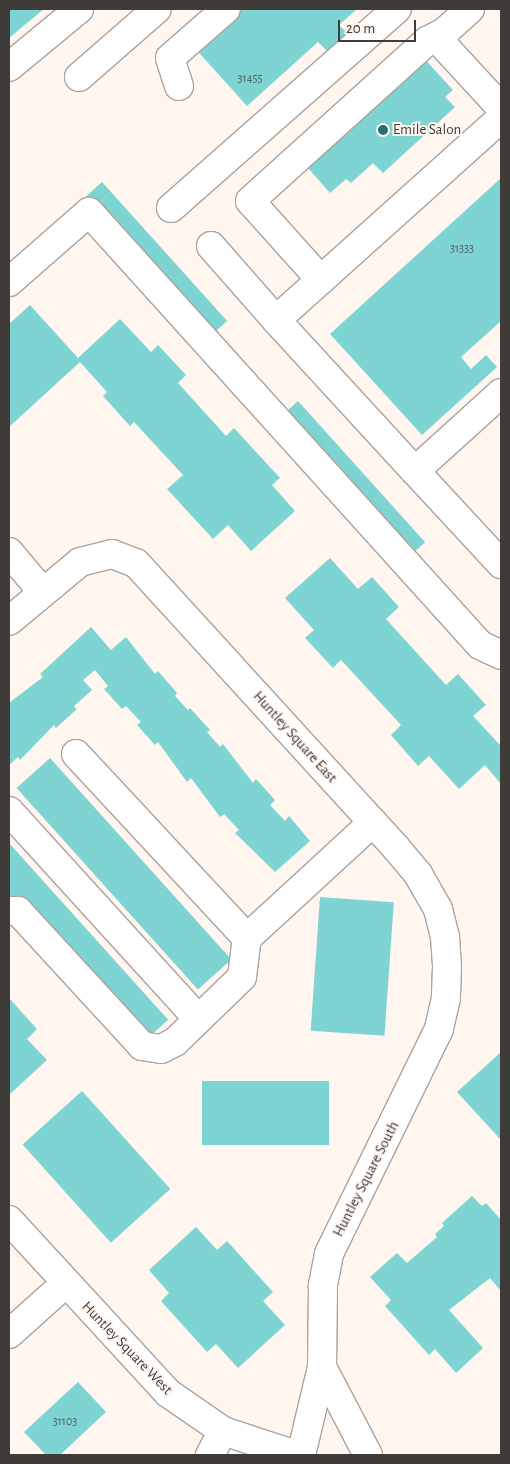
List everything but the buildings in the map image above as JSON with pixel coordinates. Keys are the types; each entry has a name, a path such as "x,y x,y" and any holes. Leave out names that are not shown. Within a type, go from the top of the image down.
{"street":[{"path":"9,67 79,9"},
{"path":"79,77 157,9"},
{"path":"178,86 170,58 226,9"},
{"path":"172,208 397,9"},
{"path":"321,280 250,201 428,41 470,9"},
{"path":"442,32 445,47 501,108"},
{"path":"276,320 501,118"},
{"path":"9,282 89,212 480,645 501,655"},
{"path":"210,246 501,564"},
{"path":"415,471 501,393"},
{"path":"9,552 42,591"},
{"name":"Huntley Square East","path":"9,621 42,591 80,562 99,556 125,557 145,570 418,874 438,909"},
{"path":"76,754 247,938"},
{"path":"9,811 198,1019"},
{"path":"9,911 18,911 142,1046 161,1049 175,1042 242,977 247,938 373,822"},
{"name":"Huntley Square South","path":"301,1455 322,1367 323,1286 329,1254 439,1029 446,998 448,967 445,936 438,909"},
{"name":"Huntley Square West","path":"9,1220 168,1393 223,1431 296,1455"},
{"path":"9,1334 66,1283"},
{"path":"322,1367 368,1455"},
{"path":"210,1455 223,1431"}],"place":[{"name":"Emile Salon","path":"383,130"}]}
